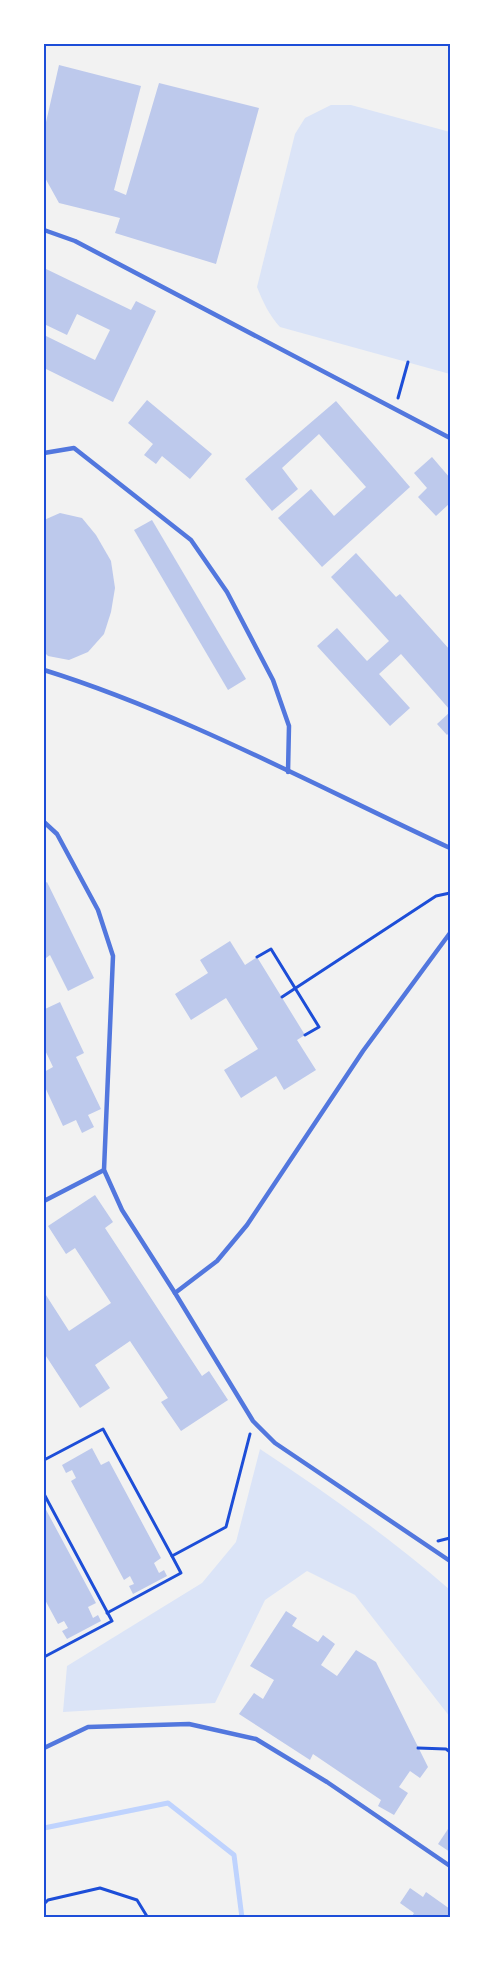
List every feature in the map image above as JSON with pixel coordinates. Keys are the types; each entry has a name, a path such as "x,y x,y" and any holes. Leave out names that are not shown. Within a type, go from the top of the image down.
{"lane":[{"path":"44,230 75,241 450,438"},
{"path":"44,453 74,448 191,540 227,592 273,680 289,726 288,772"},
{"path":"44,670 133,703 450,848"},
{"path":"44,822 57,834 98,910 113,956 104,1170 122,1210 253,1421 275,1443 450,1561"},
{"path":"175,1293 217,1261 247,1226 363,1051 450,933"},
{"path":"44,1201 104,1170"},
{"path":"44,1748 88,1727 189,1724 256,1739 327,1782 450,1866"}],"path":[{"path":"396,409 408,362"},
{"path":"282,998 436,896 450,893"},
{"path":"257,957 271,949 296,989 318,1027 305,1035"},
{"path":"172,1556 226,1527 253,1421"},
{"path":"44,1460 103,1429 181,1573 107,1613"},
{"path":"44,1494 112,1621 44,1656"},
{"path":"418,1748 446,1749 450,1752"},
{"path":"44,1904 48,1900 100,1888 137,1899 148,1917"}],"shaded area":[{"path":"331,105 351,105 450,132 450,374 280,327 269,313 257,287 295,134 305,118"},
{"path":"260,1449 358,1516 450,1590 450,1717 355,1595 307,1571 265,1600 215,1703 63,1712 67,1666 202,1583 236,1542"}],"building":[{"path":"59,65 141,86 114,190 126,195 159,83 259,108 216,264 115,233 120,218 59,203 44,176 44,131"},
{"path":"44,268 131,310 136,301 156,311 113,402 44,368 44,335 95,360 110,330 77,314 67,335 44,324"},
{"path":"147,400 212,454 190,479 162,456 156,464 144,455 153,444 128,423"},
{"path":"336,401 410,487 322,567 278,518 311,489 334,516 366,487 319,434 282,468 298,489 272,511 245,479"},
{"path":"432,457 450,478 450,503 436,516 418,497 427,488 414,473"},
{"path":"60,513 82,518 96,535 111,561 115,588 104,634 88,652 69,660 48,656 44,652 44,520"},
{"path":"152,520 246,679 228,690 134,530"},
{"path":"356,553 396,597 400,594 450,650 450,710 401,654 379,674 410,708 390,726 317,646 337,628 367,661 389,641 331,577"},
{"path":"450,712 450,732 447,735 437,724"},
{"path":"47,882 94,978 68,991 50,955 46,958 44,953 44,884"},
{"path":"230,941 245,965 257,957 305,1035 297,1040 316,1070 284,1090 276,1076 241,1098 224,1070 258,1049 226,998 191,1020 175,994 208,973 200,960"},
{"path":"60,1002 84,1053 76,1057 101,1109 88,1115 94,1127 82,1133 76,1120 63,1126 44,1085 44,1072 53,1067 44,1048 44,1005 45,1009"},
{"path":"95,1195 113,1222 105,1228 202,1376 209,1371 228,1400 181,1431 161,1402 168,1398 130,1341 95,1365 110,1388 80,1408 44,1353 44,1292 69,1331 111,1303 75,1248 66,1254 48,1226"},
{"path":"92,1448 101,1465 109,1461 161,1558 154,1563 159,1573 164,1570 167,1576 133,1594 129,1586 134,1584 130,1576 124,1580 71,1481 76,1478 72,1470 66,1473 62,1465"},
{"path":"44,1506 96,1603 88,1607 93,1618 98,1615 101,1621 67,1639 62,1631 68,1628 64,1621 58,1624 44,1598"},
{"path":"286,1611 297,1618 292,1626 318,1642 323,1635 335,1644 321,1665 337,1676 356,1650 376,1662 428,1767 420,1778 410,1771 399,1787 408,1793 394,1815 378,1806 381,1800 313,1754 310,1760 239,1714 254,1693 263,1699 274,1680 250,1666"},
{"path":"450,1826 450,1852 438,1844"},
{"path":"410,1888 423,1897 426,1892 450,1909 450,1918 411,1918 414,1913 400,1903"}],"waterway":[{"path":"44,1828 168,1803 234,1855 242,1918"}]}
